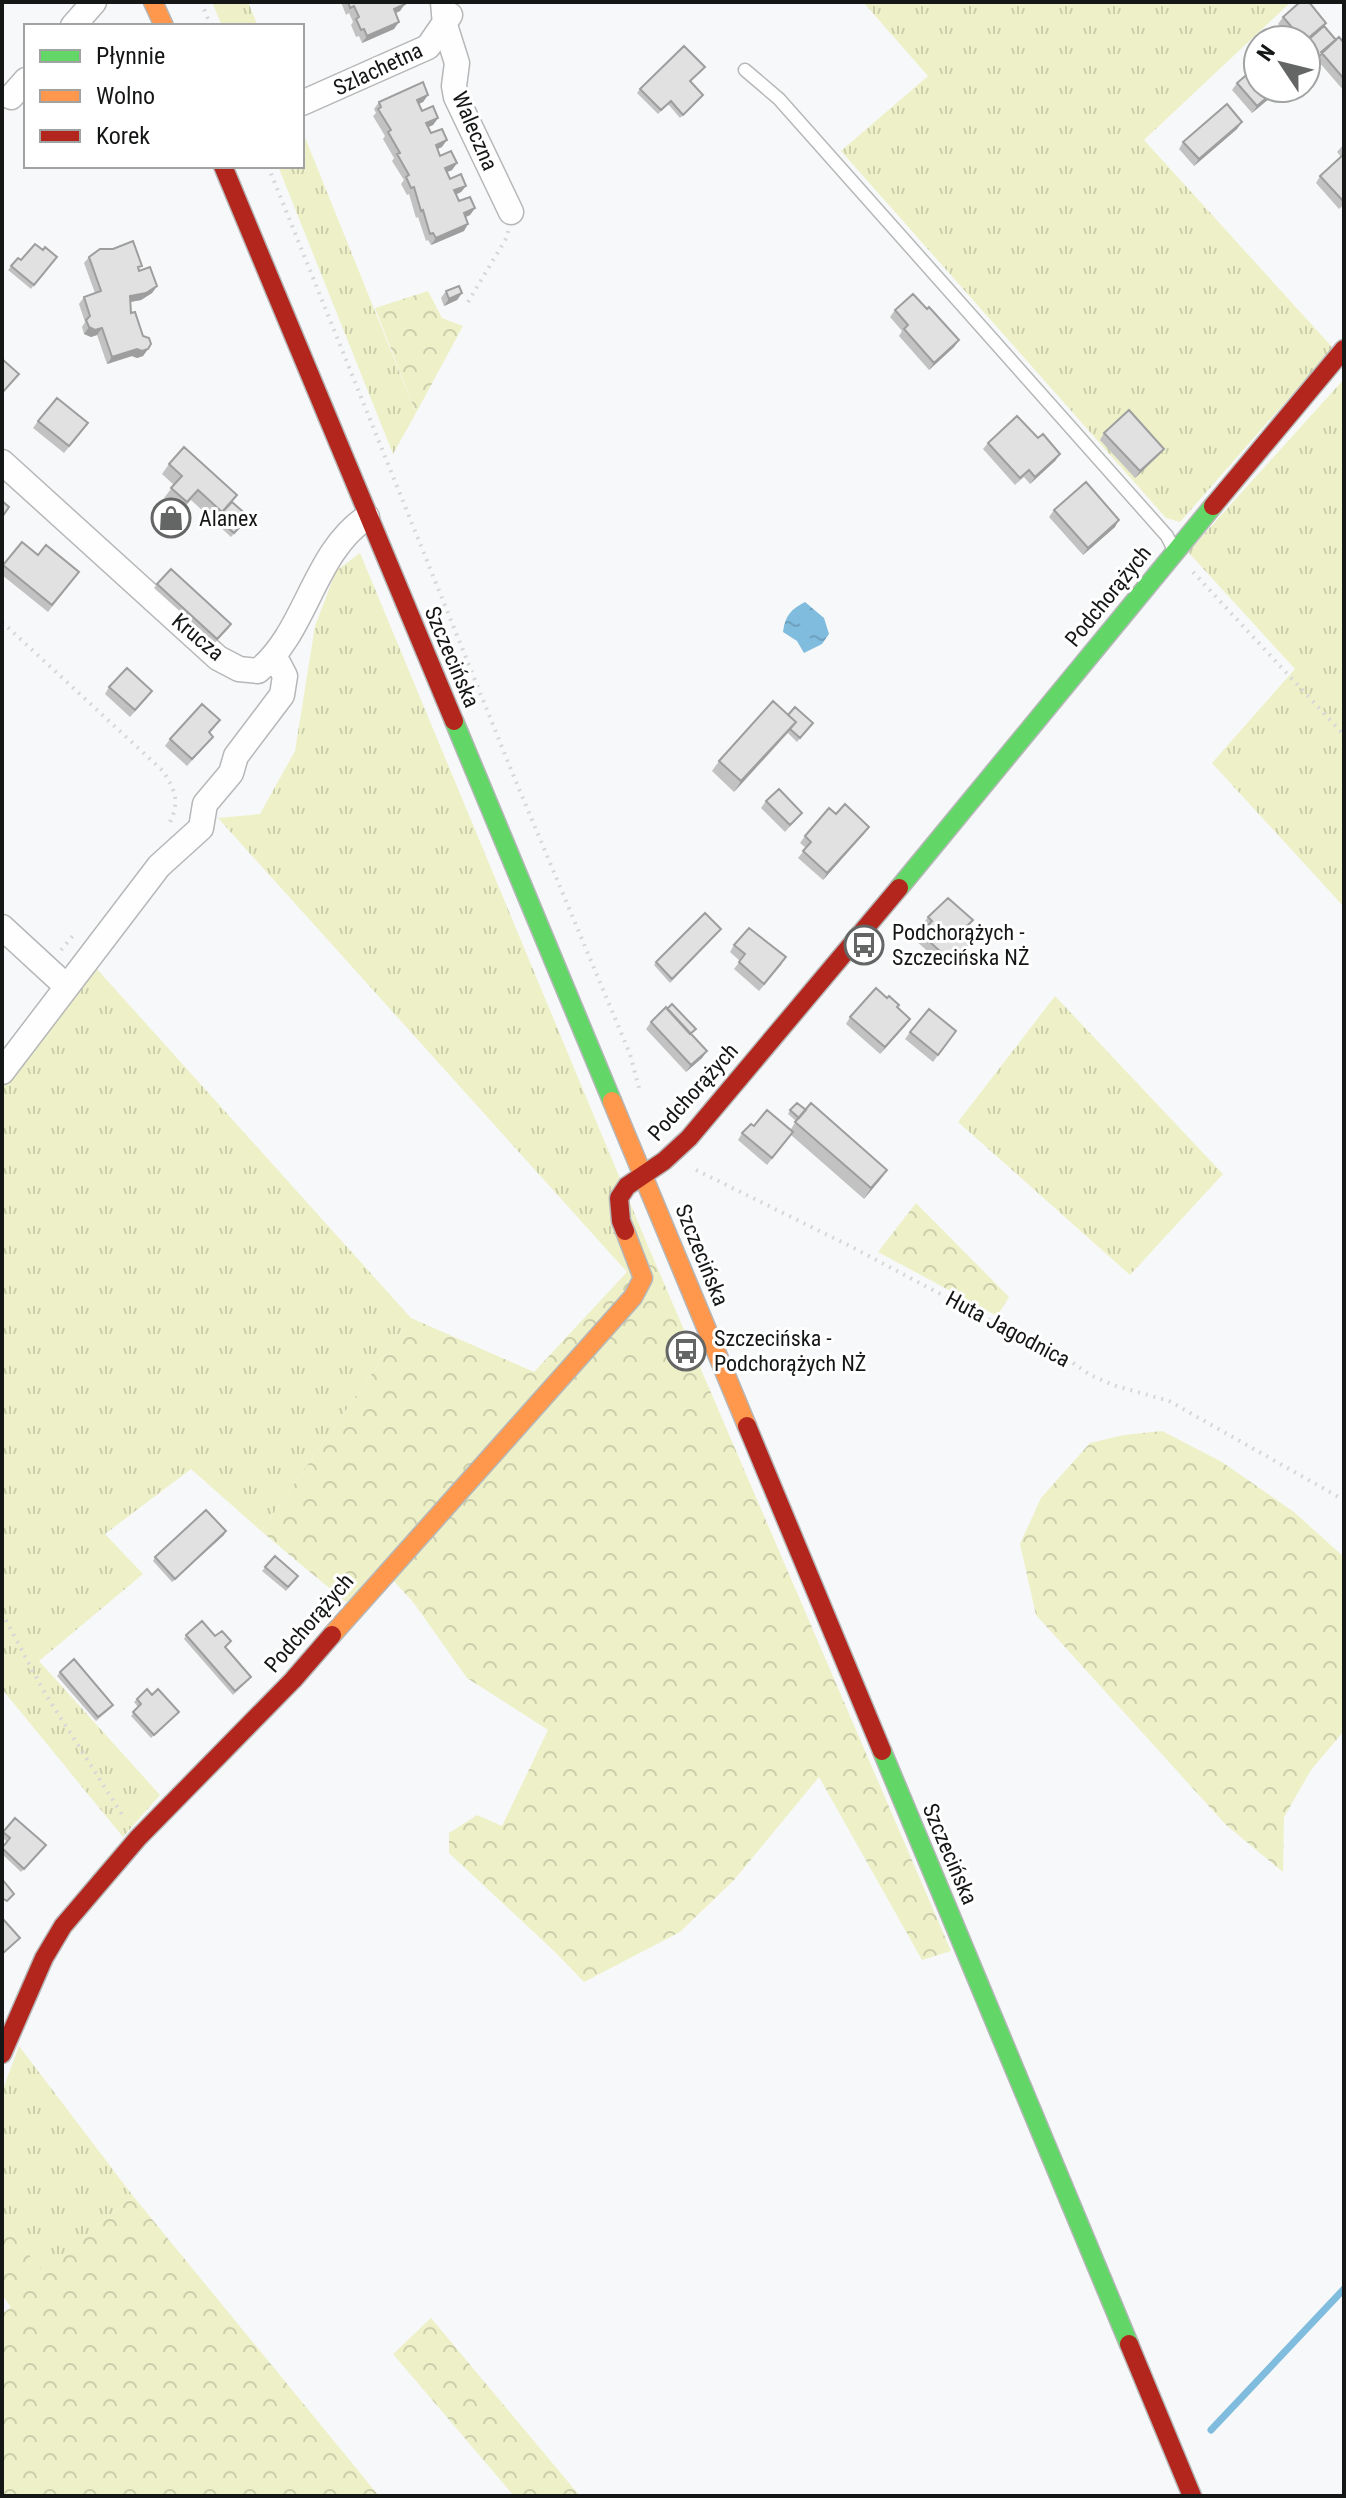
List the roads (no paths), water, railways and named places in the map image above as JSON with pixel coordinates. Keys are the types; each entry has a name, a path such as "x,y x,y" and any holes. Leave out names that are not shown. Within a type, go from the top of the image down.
{"main road":[{"path":"153,2 163,24"},
{"name":"Szczecińska","path":"224,168 1192,2496"},
{"name":"Podchorążych","path":"2,2054 44,1958 63,1926 138,1838 293,1680 633,1297 643,1278 617,1206 623,1190 672,1154 699,1126 994,775 1344,349"}],"street":[{"path":"75,24 94,2"},
{"name":"Szlachetna","path":"304,102 428,47 444,13 457,2"},
{"name":"Waleczna","path":"444,13 457,63 456,97 511,212"},
{"name":"Krucza","path":"2,462 218,658 239,669 258,671 275,657"},
{"path":"2,1072 159,866 201,828 205,804 231,773 236,756 282,695 285,676 275,657 337,546 367,517"},
{"path":"2,927 66,986"}],"lane":[{"path":"745,70 779,99 1167,536 1175,552"}],"water":[{"path":"805,602 824,618 829,634 822,644 804,653 797,641 783,632 790,614"}],"waterway":[{"path":"1211,2430 1344,2289"}],"place":[{"name":"Alanex","path":"171,518"},
{"name":"Podchorążych - Szczecińska NŻ","path":"864,945"},
{"name":"Szczecińska - Podchorążych NŻ","path":"686,1351"}]}
